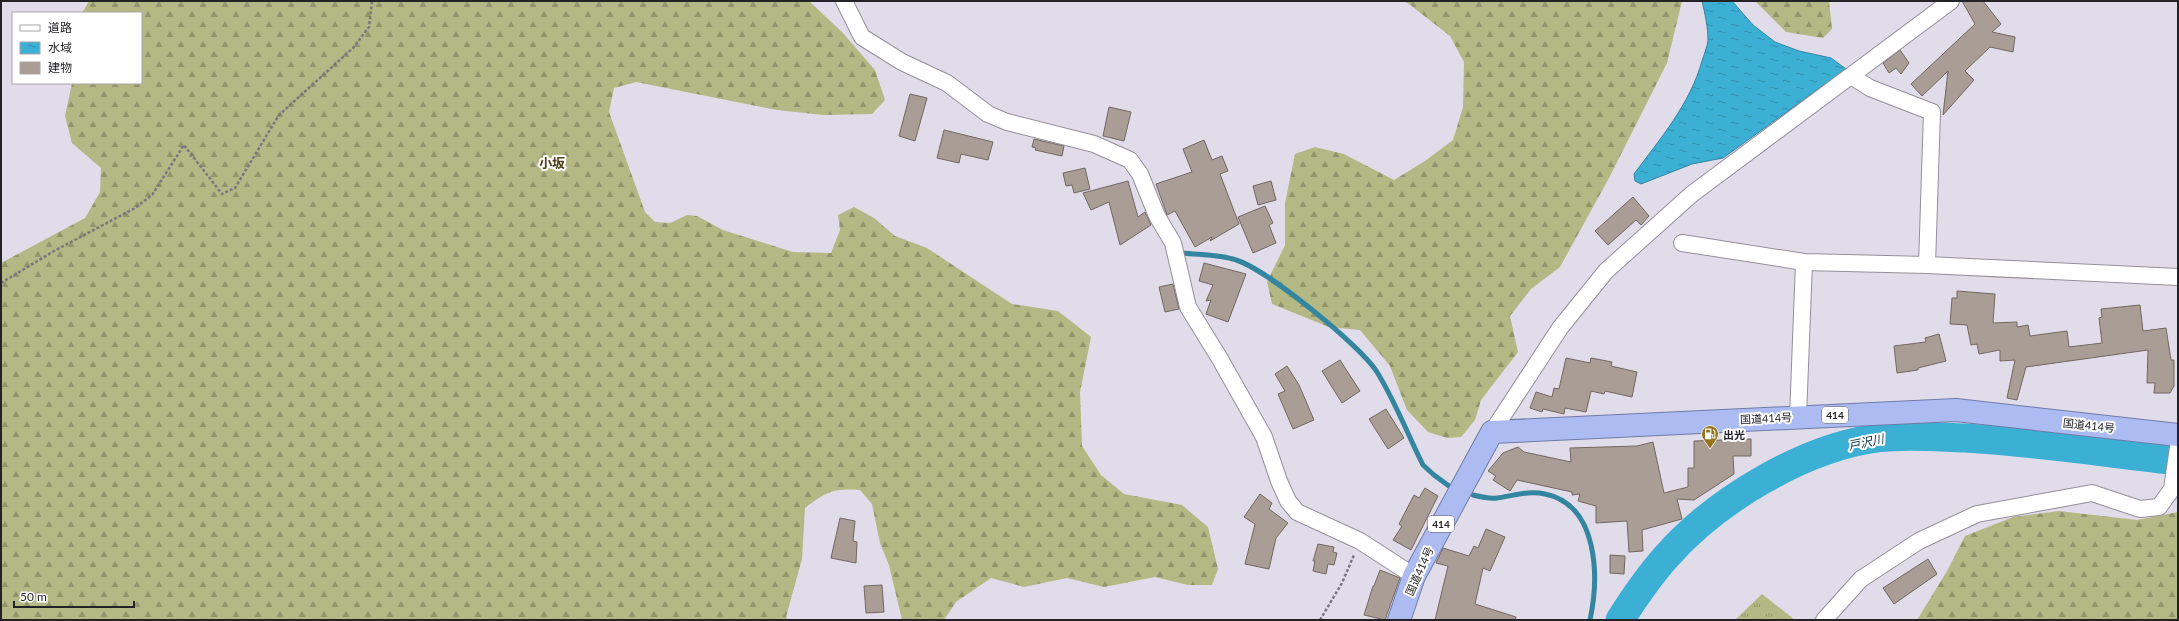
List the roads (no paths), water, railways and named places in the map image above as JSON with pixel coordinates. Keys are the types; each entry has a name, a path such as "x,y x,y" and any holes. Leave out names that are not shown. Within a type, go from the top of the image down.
{"highway":[{"name":"国道414号","path":"1399,620 1414,576 1492,432 1956,410 2178,435"}],"street":[{"path":"844,1 862,37 902,62 947,83 988,114 1007,122 1094,144 1130,160 1140,174 1157,216 1173,243 1188,307 1220,359 1264,437 1278,480 1288,501 1297,512 1360,541 1414,576"},
{"path":"1492,432 1560,328 1606,271 1692,194 1951,1"},
{"path":"1852,76 1870,88 1932,112 1927,265"},
{"path":"1682,243 1804,262 1927,265 2178,277"},
{"path":"1798,417 1804,262"},
{"path":"1824,620 1861,579 1919,541 1977,514 2092,493 2140,509 2158,507 2175,485 2178,447"}],"water":[{"path":"1702,1 1732,1 1753,25 1775,42 1799,51 1831,58 1846,69 1723,158 1692,164 1641,184 1635,181 1634,174 1664,134 1682,106 1697,77 1705,54 1708,36"}],"waterway":[{"path":"1182,253 1223,257 1236,260 1250,266 1289,292 1333,327 1352,344 1377,372 1396,406 1423,465 1449,486"},
{"name":"戸沢川","path":"1620,620 1642,587 1660,564 1686,536 1709,516 1762,480 1791,465 1820,453 1849,444 1877,438 1899,436 1965,438 2045,445 2178,461"},
{"path":"1473,495 1485,498 1494,498 1527,493 1539,493 1563,501 1576,512 1585,528 1591,545 1594,565 1593,603 1590,620"}],"place":[{"name":"出光","path":"1710,449"}],"district":[{"name":"小坂","path":"552,163"}]}
